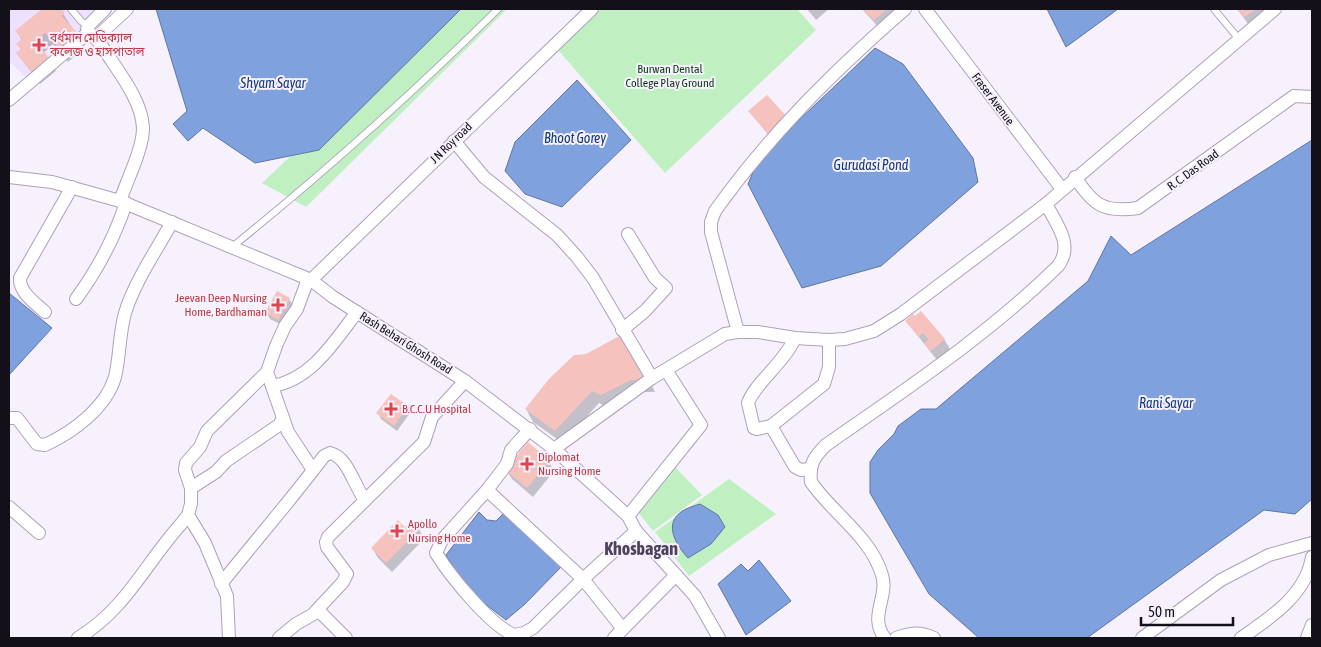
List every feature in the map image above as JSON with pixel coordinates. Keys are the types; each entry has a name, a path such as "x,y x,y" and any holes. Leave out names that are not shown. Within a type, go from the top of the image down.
{"street":[{"path":"91,32 105,9"},
{"path":"9,100 91,32 127,9"},
{"name":"J N Roy road","path":"310,279 592,9"},
{"path":"738,332 710,232 710,222 715,211 773,136 860,48 905,9"},
{"name":"Fraser Avenue","path":"925,9 1062,189"},
{"path":"554,449 652,378 715,338 738,332 829,340 857,337 874,331 901,314 1046,204 1238,38 1275,9"},
{"path":"76,299 102,261 123,202 141,143 143,129 141,114 91,32"},
{"name":"R. C. Das Road","path":"1075,177 1088,197 1102,207 1122,211 1138,208 1294,96 1312,97"},
{"path":"454,141 484,176 557,235 577,257 593,278 652,378"},
{"name":"Rash Behari Ghosh Road","path":"9,177 72,187 123,202 310,279 333,297 465,381 554,449 628,516 636,531 695,596 720,638"},
{"path":"45,312 24,292 19,285 20,278 72,187"},
{"path":"885,638 877,622 883,577 866,546 819,494 811,482 810,469 814,458 826,445 947,360 1007,313 1058,266 1064,258 1065,244 1046,204"},
{"path":"9,418 13,416 17,418 37,444 45,445 81,422 98,407 108,393 114,377 125,313 136,287 172,222"},
{"path":"622,330 645,311 666,288 655,278 628,234"},
{"path":"78,638 97,626 116,609 188,515 191,488 185,470 186,463 200,447 204,435 268,372 276,346 285,326 297,308 310,279"},
{"path":"272,386 290,381 311,367 327,352 357,312"},
{"path":"795,338 785,357 754,391 748,403 754,428 771,426 824,384 829,367 829,340"},
{"path":"628,516 701,425 666,370"},
{"path":"268,372 288,432 313,470"},
{"path":"279,638 315,612 343,582 347,574 326,542 365,500 424,442 432,418 465,381"},
{"path":"191,488 216,472 226,461 279,426 284,418"},
{"path":"771,426 795,467 801,470 810,469"},
{"path":"530,429 511,450 507,464 487,490 442,540 436,553 460,585 496,624 516,637 533,628 636,531"},
{"path":"221,584 265,527 291,500 324,456 330,453 336,454 342,460 352,481 365,500"},
{"path":"487,490 583,579 618,634 676,575"},
{"path":"9,506 39,533"},
{"path":"188,515 205,543 221,584 228,596 229,638"},
{"path":"1142,638 1221,580 1269,555 1312,543"},
{"path":"1241,638 1296,594 1311,566 1312,557"},
{"path":"315,612 323,613 346,638"},
{"path":"1307,638 1312,625"},
{"path":"896,638 912,633 922,633 934,638"}],"lane":[{"path":"71,9 91,32"},
{"path":"231,248 348,151 419,87 498,9"},
{"path":"1214,9 1238,38"}],"shaded area":[{"name":"বর্ধমান মেডিক্যাল কলেজ ও হাসপাতাল","path":"9,9 110,9 28,80 9,61"}],"green space":[{"path":"447,9 507,9 306,207 262,183"},
{"name":"Burwan Dental College Play Ground","path":"601,9 797,9 816,30 665,173 558,50"},
{"path":"675,467 702,495 653,531 638,512"},
{"path":"729,479 776,514 689,576 655,532"}],"water":[{"name":"Shyam Sayar","path":"156,9 461,9 319,150 255,163 203,128 188,141 173,124 187,111"},
{"path":"1047,9 1118,9 1066,47"},
{"name":"Gurudasi Pond","path":"875,48 903,64 973,158 978,182 881,266 802,288 748,184 759,158"},
{"name":"Bhoot Gorey","path":"577,80 631,140 562,207 525,194 505,171 515,142"},
{"name":"Rani Sayar","path":"1312,140 1312,499 1295,514 1264,510 1087,638 979,638 929,594 870,493 870,462 878,450 894,434 898,426 921,409 936,409 1088,281 1111,236 1131,255"},
{"path":"9,293 52,328 9,375"},
{"path":"700,504 718,515 725,527 711,544 688,558 676,542 672,529 673,523 676,517 683,511"},
{"path":"479,512 487,520 496,521 505,512 561,567 525,604 506,620 484,603 481,605 451,571 453,566 446,555"},
{"path":"759,560 791,601 746,635 718,584 741,564 748,571"}],"building":[{"path":"42,9 62,9 65,13 62,16 79,35 60,50 45,33 35,41 49,58 32,73 16,53 21,49 16,44 22,39 15,31"},
{"path":"863,9 887,9 874,20"},
{"path":"1238,9 1256,9 1244,17"},
{"path":"767,95 788,118 769,135 748,111"},
{"path":"277,291 290,298 278,320 265,312"},
{"path":"921,311 945,339 931,351 924,343 929,340 923,333 919,337 905,321 913,314 915,316"},
{"path":"621,335 650,380 631,380 601,395 592,391 555,431 525,409 549,379 574,355 586,354"},
{"path":"391,394 408,406 394,426 376,413"},
{"path":"528,442 550,461 527,488 505,470"},
{"path":"398,520 405,527 412,521 420,529 386,563 371,548"}],"place":[{"name":"বর্ধমান মেডিক্যাল কলেজ ও হাসপাতাল","path":"39,45"},
{"name":"Jeevan Deep Nursing Home, Bardhaman","path":"278,305"},
{"name":"B.C.C.U Hospital","path":"391,409"},
{"name":"Diplomat Nursing Home","path":"527,464"},
{"name":"Apollo Nursing Home","path":"397,531"}],"district":[{"name":"Khosbagan","path":"641,549"}]}
